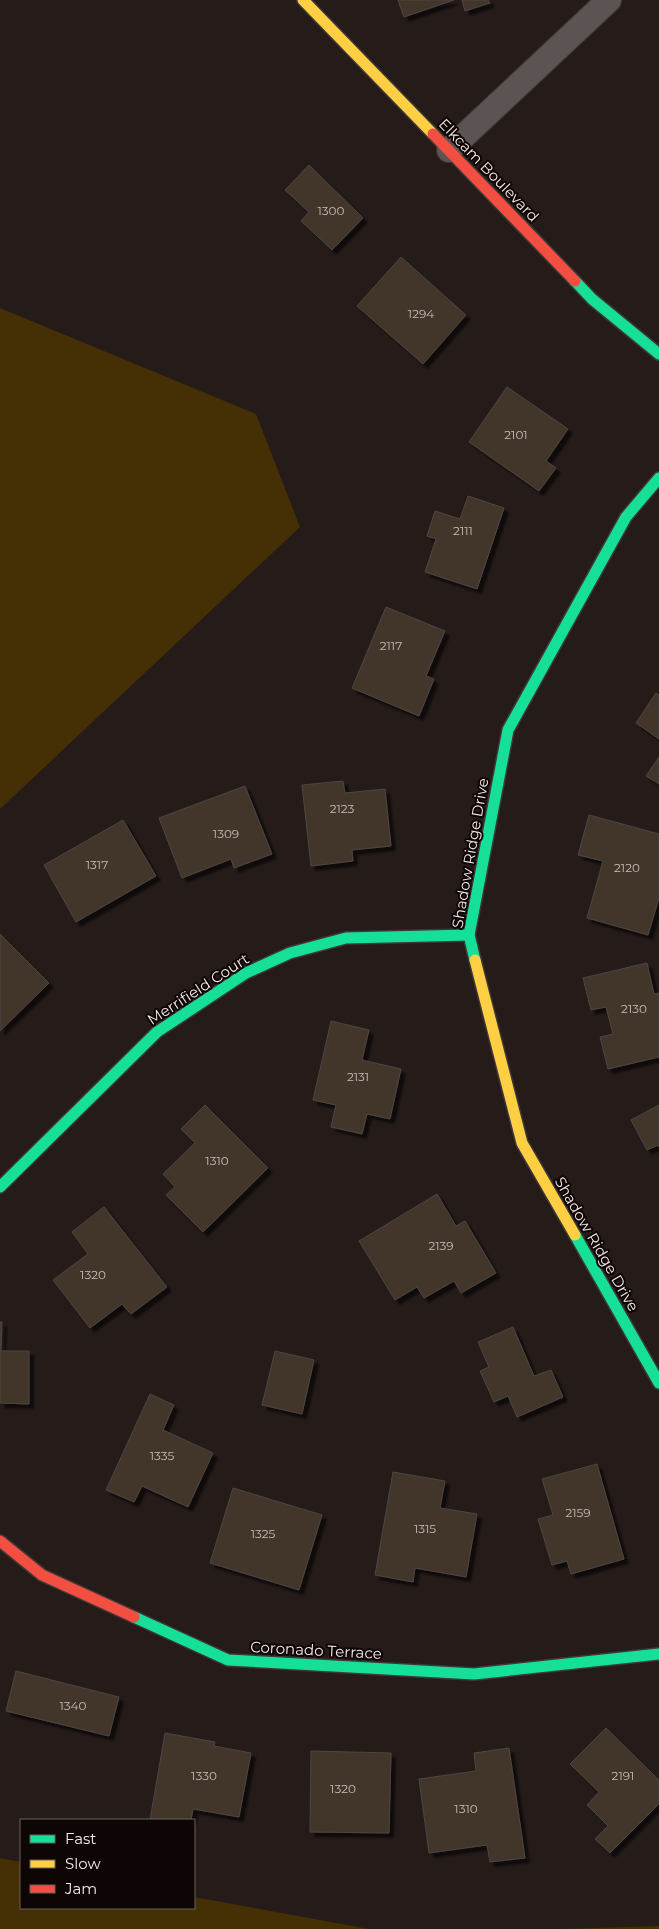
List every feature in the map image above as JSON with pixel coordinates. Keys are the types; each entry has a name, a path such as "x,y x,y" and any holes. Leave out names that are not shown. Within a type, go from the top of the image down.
{"street":[{"name":"Elkcam Boulevard","path":"303,0 592,299 659,354"},
{"path":"449,150 609,0"},
{"name":"Shadow Ridge Drive","path":"659,478 626,516 508,730 469,934 522,1143 659,1383"},
{"name":"Merrifield Court","path":"0,1187 157,1032 246,972 290,953 346,938 469,934"},
{"name":"Coronado Terrace","path":"0,1541 42,1575 228,1660 474,1674 659,1654"}],"shaded area":[{"path":"0,308 256,414 300,527 0,809"},
{"path":"0,1858 20,1862 20,1909 195,1909 195,1897 369,1929 0,1929"},
{"path":"659,1926 659,1929 562,1929"}],"building":[{"path":"398,0 454,0 404,17"},
{"path":"462,0 488,0 490,3 465,11"},
{"path":"309,165 363,218 332,250 301,221 309,212 285,190"},
{"path":"401,257 466,315 423,364 357,306"},
{"path":"507,387 568,429 546,461 556,468 539,491 469,442"},
{"path":"468,496 504,508 477,589 425,572 436,539 427,536 435,511 460,519"},
{"path":"386,607 445,631 426,676 434,679 419,716 352,688"},
{"path":"656,693 659,695 659,739 636,723"},
{"path":"659,757 659,784 646,776"},
{"path":"343,781 345,793 385,789 391,846 352,850 353,861 311,866 302,785"},
{"path":"245,786 272,854 234,868 231,859 182,878 159,818"},
{"path":"589,815 659,834 659,898 648,935 587,918 603,861 578,855"},
{"path":"123,820 156,876 76,922 44,865"},
{"path":"0,934 49,983 0,1031"},
{"path":"647,963 654,994 659,993 659,1057 608,1069 600,1037 613,1034 606,1007 591,1010 583,978"},
{"path":"331,1021 369,1030 362,1060 401,1069 390,1119 367,1114 362,1134 331,1127 336,1105 313,1100"},
{"path":"205,1105 268,1168 203,1232 166,1195 175,1187 163,1174 195,1143 181,1129"},
{"path":"659,1105 659,1147 658,1145 647,1150 631,1120"},
{"path":"437,1194 456,1226 465,1221 496,1273 461,1293 454,1281 424,1298 417,1287 395,1300 359,1241"},
{"path":"104,1207 167,1287 131,1314 122,1304 90,1328 53,1280 88,1254 72,1232"},
{"path":"0,1322 2,1322 1,1351 29,1351 29,1404 0,1403"},
{"path":"513,1327 534,1376 551,1370 563,1397 517,1417 508,1396 494,1402 480,1371 489,1367 478,1342"},
{"path":"275,1351 314,1360 302,1414 262,1405"},
{"path":"150,1394 174,1405 163,1430 213,1453 188,1507 142,1486 134,1502 106,1490"},
{"path":"597,1464 624,1559 571,1574 567,1561 552,1565 538,1519 553,1515 542,1479"},
{"path":"393,1472 445,1481 440,1508 477,1514 466,1577 415,1568 413,1582 375,1575"},
{"path":"233,1488 322,1515 299,1590 210,1563"},
{"path":"16,1671 119,1697 109,1736 6,1711"},
{"path":"606,1728 659,1780 659,1804 610,1853 595,1839 608,1826 587,1805 599,1792 570,1764"},
{"path":"165,1733 215,1742 214,1746 251,1753 239,1817 193,1809 191,1819 150,1819"},
{"path":"509,1748 525,1858 490,1862 487,1845 429,1853 419,1779 476,1771 474,1753"},
{"path":"311,1751 391,1753 389,1833 310,1832"}],"traffic: fast":[{"path":"575,281 592,299 659,354"},
{"path":"475,960 469,935 508,730 626,517 659,478"},
{"path":"0,1187 157,1032 246,973 290,953 346,938 469,935"},
{"path":"575,1235 659,1383"},
{"path":"134,1617 228,1660 474,1674 659,1654"}],"traffic: slow":[{"path":"303,0 433,134"},
{"path":"475,960 522,1143 575,1235"}],"traffic: jam":[{"path":"433,134 575,281"},
{"path":"0,1541 42,1575 134,1617"}]}
